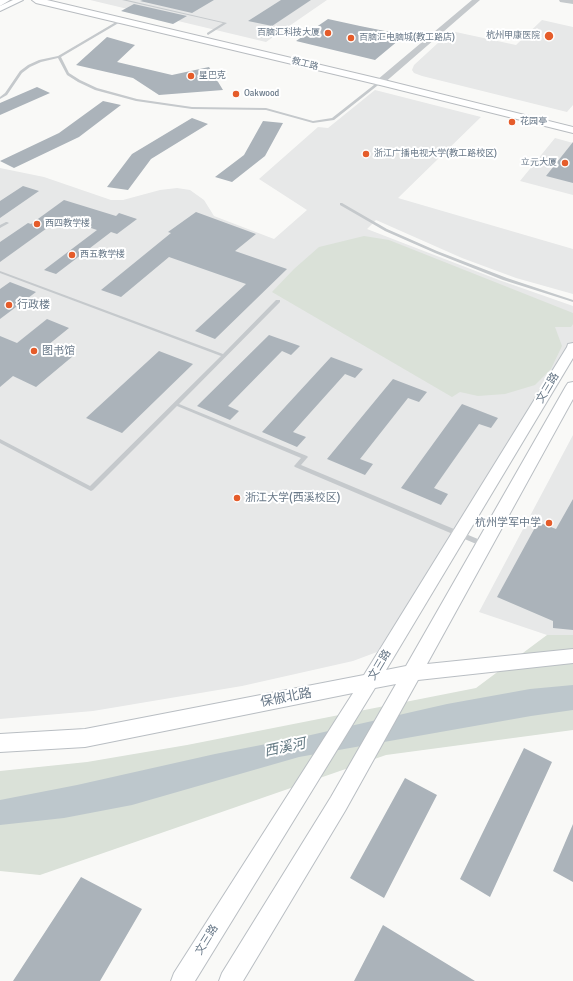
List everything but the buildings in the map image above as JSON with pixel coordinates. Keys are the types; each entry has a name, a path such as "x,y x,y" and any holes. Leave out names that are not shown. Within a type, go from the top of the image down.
{"main road":[{"path":"0,3 6,0"},
{"path":"0,10 19,0"},
{"name":"教工路","path":"36,0 573,123"},
{"name":"教工路","path":"62,0 208,34 573,130"},
{"name":"文三路","path":"182,981 370,681 573,347"},
{"name":"文三路","path":"230,981 338,804 573,386"},
{"name":"保俶北路","path":"0,743 85,738 412,673 573,656"}],"street":[{"path":"383,79 476,0"},
{"path":"563,0 573,2"}],"lane":[{"path":"123,0 226,23 208,34"},
{"path":"145,5 149,2"},
{"path":"0,98 6,94 21,72 29,66 40,61 58,57 121,20"},
{"path":"58,57 68,74 79,81 96,88 137,100 192,108 266,109 313,122 333,119 383,79"},
{"path":"341,204 386,230 436,252 505,279 573,301"},
{"path":"0,227 7,223"},
{"path":"0,272 224,356"},
{"path":"0,441 91,489 278,301"},
{"path":"176,404 305,457 298,466 485,544"}],"shaded area":[{"path":"90,0 327,0 266,42"},
{"path":"542,20 573,27 573,105 567,112 422,76 414,73 412,70 414,65 451,31 516,45"},
{"name":"浙江大学(西溪校区)","path":"375,90 481,117 398,198 573,249 573,294 516,278 462,258 376,220 367,229 499,280 573,306 573,345 377,652 353,661 242,686 93,711 0,719 0,168 44,177 111,200 123,200 160,190 177,188 190,190 204,200 214,216 274,239 307,210 259,179 318,127 328,128"},
{"path":"555,138 573,143 573,195 520,181"},
{"path":"364,236 389,240 573,313 573,324 571,327 555,327 562,346 551,369 535,385 505,394 478,396 460,392 452,397 272,292 294,269 319,247"},
{"name":"杭州学军中学","path":"573,435 573,635 547,635 479,612"},
{"path":"547,635 573,635 573,730 386,755 40,875 0,871 0,771 87,762 187,745 476,688"}],"water":[{"name":"西溪河","path":"573,685 573,710 299,757 132,805 64,818 0,825 0,800 302,737 447,704 530,689"}],"place":[{"name":"百脑汇科技大厦","path":"328,33"},
{"name":"杭州甲康医院","path":"549,36"},
{"name":"百脑汇电脑城(教工路店)","path":"351,38"},
{"name":"星巴克","path":"191,76"},
{"name":"Oakwood","path":"236,94"},
{"name":"花园亭","path":"512,122"},
{"name":"浙江广播电视大学(教工路校区)","path":"366,154"},
{"name":"立元大厦","path":"565,163"},
{"name":"西四教学楼","path":"37,224"},
{"name":"西五教学楼","path":"72,255"},
{"name":"行政楼","path":"9,305"},
{"name":"图书馆","path":"34,351"},
{"name":"浙江大学(西溪校区)","path":"237,498"},
{"name":"杭州学军中学","path":"549,523"}]}
